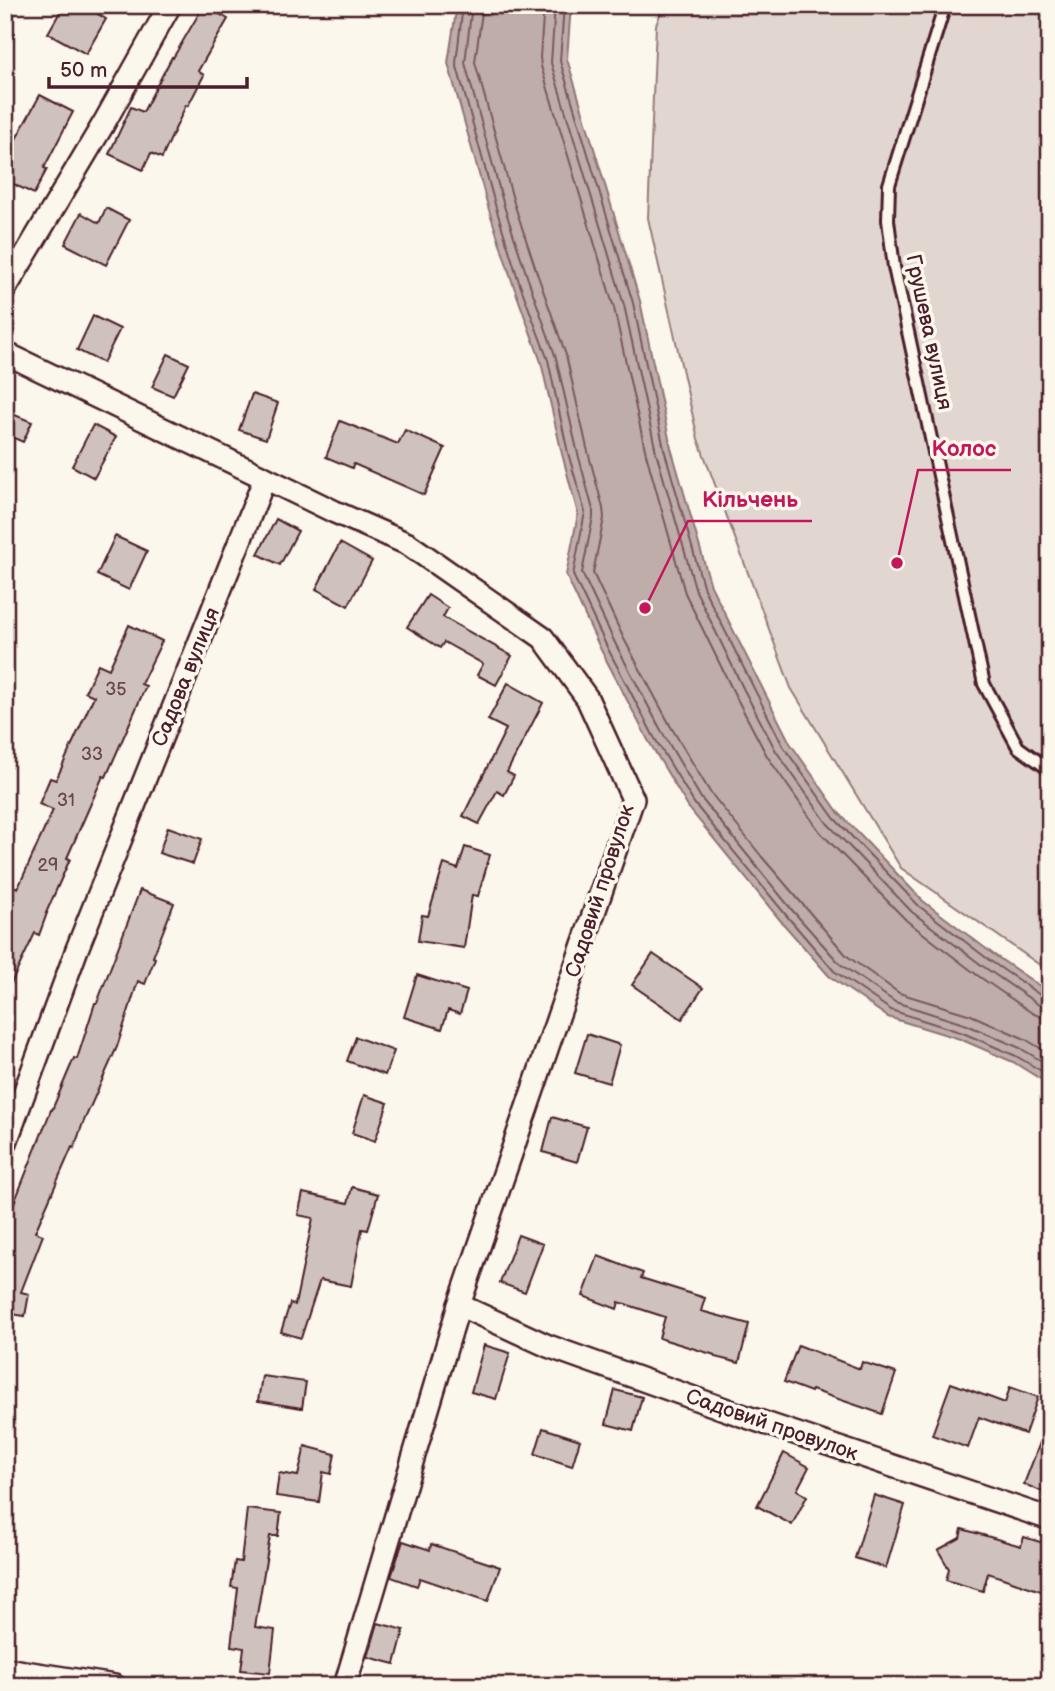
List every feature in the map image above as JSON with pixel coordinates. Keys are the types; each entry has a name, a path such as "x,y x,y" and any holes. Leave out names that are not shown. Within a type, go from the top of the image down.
{"street":[{"path":"5,289 104,123 170,5"},
{"path":"5,353 265,478"},
{"name":"Садова вулиця","path":"5,1145 78,949 265,478"},
{"name":"Садовий провулок","path":"265,478 408,544 543,638 587,698 633,799 458,1305 345,1686"},
{"name":"Садовий провулок","path":"458,1305 548,1346 744,1416 1050,1519"},
{"path":"5,1669 115,1686"}],"lane":[{"name":"Грушева вулиця","path":"945,5 889,184 888,220 894,267 984,684 1018,747 1050,770"}],"shaded area":[{"path":"664,5 1050,5 1050,972 901,868 791,688 698,439 648,218 656,25"}],"water":[{"path":"457,5 571,5 567,59 640,301 671,448 711,586 790,743 839,813 923,901 1050,993 1050,1085 1013,1062 960,1039 888,1017 829,976 688,807 648,740 566,575 578,514 541,362 489,210 448,63"}],"building":[{"path":"64,5 83,5 106,19 86,54 48,33"},
{"path":"204,5 228,19 198,71 204,75 188,106 186,105 162,158 151,153 143,170 109,154 131,107 143,112"},
{"path":"40,95 73,112 44,168 47,169 34,194 5,180 5,159"},
{"path":"106,208 129,220 106,265 65,244 81,213 99,223"},
{"path":"93,316 120,329 103,363 77,350"},
{"path":"168,354 189,364 173,396 152,387"},
{"path":"252,394 278,403 266,439 239,430"},
{"path":"5,411 32,422 23,442 5,434"},
{"path":"340,421 398,444 405,430 445,448 424,495 354,464 352,468 326,457"},
{"path":"93,425 116,437 94,478 72,466"},
{"path":"276,519 298,531 280,565 258,554"},
{"path":"115,536 147,551 129,590 97,575"},
{"path":"340,543 372,561 348,606 316,589"},
{"path":"428,595 448,608 443,617 512,656 496,685 477,675 483,664 444,642 440,648 407,627"},
{"path":"129,625 162,641 141,684 146,686 67,858 70,859 39,935 35,933 5,996 5,883 18,888 53,810 39,804 50,778 56,780 94,696 85,692 98,664 109,669"},
{"path":"508,683 543,703 507,772 514,776 504,795 497,791 479,824 463,816 506,729 488,720"},
{"path":"168,827 202,839 193,864 159,853"},
{"path":"465,847 490,855 478,896 472,895 464,948 418,941 422,915 428,916 444,864 458,869"},
{"path":"140,890 174,903 145,984 138,981 117,1047 35,1232 43,1235 21,1292 29,1294 25,1316 12,1314 5,1327 5,1226 51,1110 74,1058 77,1059 95,1003"},
{"path":"653,954 703,988 682,1019 632,985"},
{"path":"417,975 467,991 460,1014 448,1010 442,1029 404,1017"},
{"path":"587,1034 620,1045 609,1083 575,1073"},
{"path":"356,1037 394,1051 385,1075 347,1061"},
{"path":"364,1095 388,1103 375,1141 352,1133"},
{"path":"552,1117 587,1127 577,1162 543,1152"},
{"path":"352,1187 378,1194 368,1230 362,1229 351,1286 320,1280 301,1338 281,1332 290,1303 295,1305 313,1218 298,1215 303,1193 348,1203"},
{"path":"518,1235 543,1244 525,1292 500,1283"},
{"path":"598,1256 643,1273 641,1278 705,1298 701,1311 749,1324 739,1363 659,1338 665,1317 619,1302 617,1309 583,1296"},
{"path":"484,1345 510,1353 496,1399 471,1392"},
{"path":"798,1345 860,1369 862,1362 896,1373 882,1414 784,1382"},
{"path":"262,1376 306,1382 302,1408 258,1401"},
{"path":"951,1383 1005,1403 1010,1387 1038,1397 1025,1434 979,1417 968,1448 932,1435"},
{"path":"615,1390 642,1397 633,1431 606,1424"},
{"path":"1048,1422 1050,1481 1045,1493 1024,1484"},
{"path":"543,1428 580,1440 572,1466 535,1454"},
{"path":"305,1446 335,1454 331,1474 323,1472 319,1502 276,1496 279,1473 298,1476"},
{"path":"784,1453 809,1467 797,1490 807,1496 792,1525 757,1506"},
{"path":"874,1495 905,1505 886,1568 855,1558"},
{"path":"247,1509 281,1513 278,1536 270,1536 255,1627 275,1630 270,1673 241,1670 244,1648 231,1646 238,1588 231,1587 235,1561 241,1562"},
{"path":"962,1529 1021,1546 1024,1537 1050,1545 1050,1594 988,1573 983,1591 946,1580 949,1569 938,1550 960,1538"},
{"path":"403,1541 430,1550 431,1544 500,1567 488,1601 420,1578 417,1586 391,1577"},
{"path":"378,1623 404,1630 395,1664 368,1657"}],"place":[{"name":"Колос","path":"897,563"},
{"name":"Кільчень","path":"645,608"}]}
